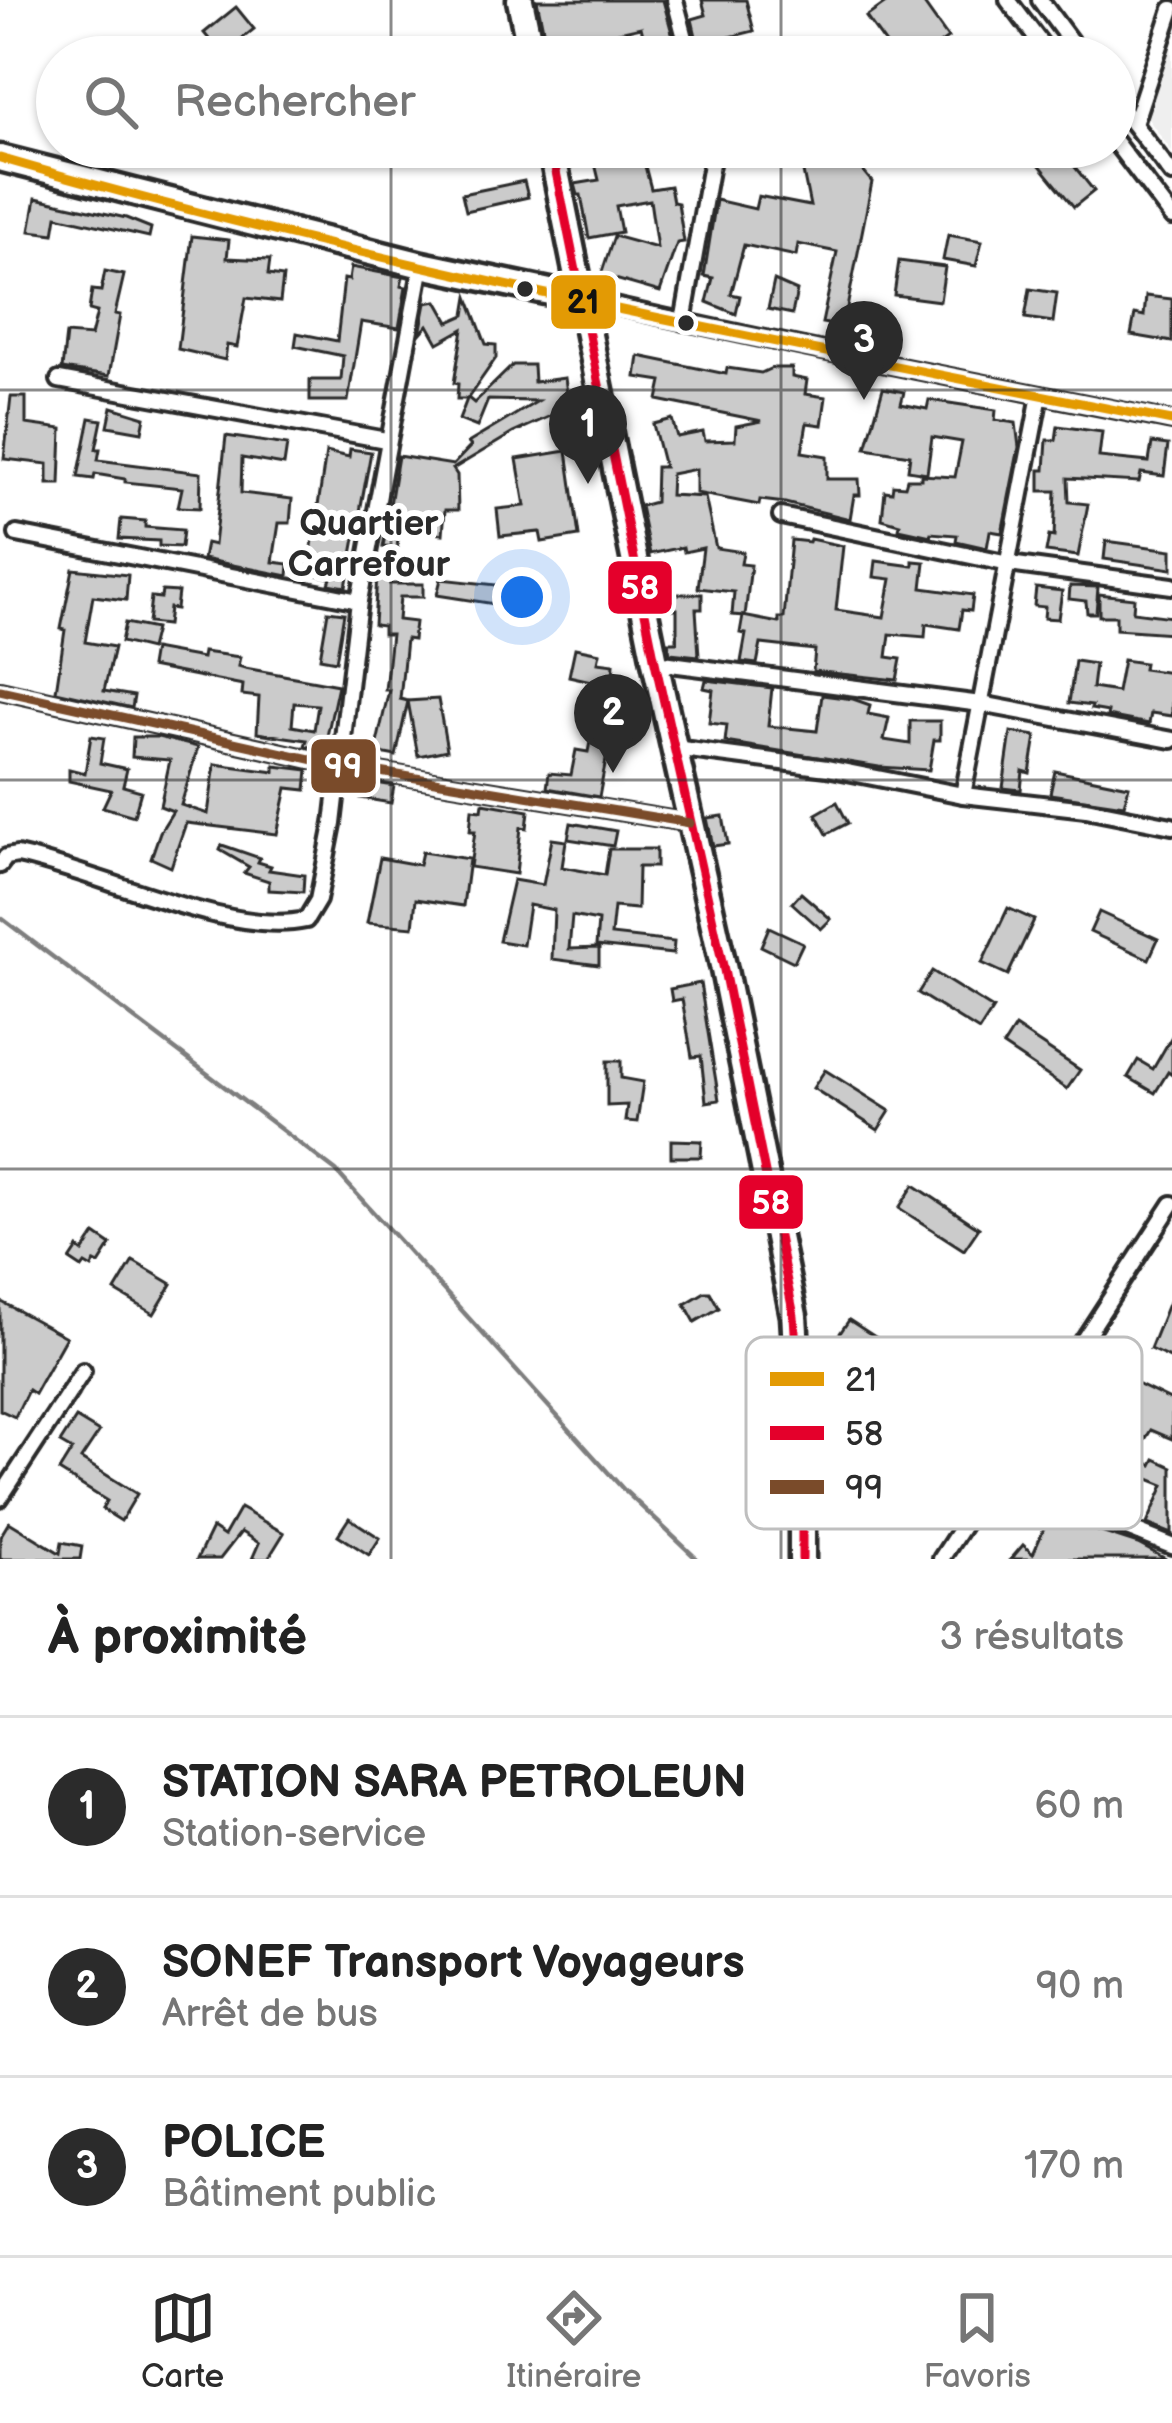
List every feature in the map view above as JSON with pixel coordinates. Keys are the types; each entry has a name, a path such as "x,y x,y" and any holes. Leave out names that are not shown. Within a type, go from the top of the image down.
{"highway":[{"path":"520,0 528,36"},
{"path":"0,158 36,167"},
{"path":"39,168 422,265 583,299"},
{"path":"555,168 795,1337"}],"street":[{"path":"676,0 685,36"},
{"path":"1008,0 1035,36"},
{"path":"1040,0 1067,36"},
{"path":"1136,119 1172,9"},
{"path":"1136,127 1172,174"},
{"path":"683,322 710,168"},
{"path":"1135,168 1172,217"},
{"path":"0,865 6,856 17,855 186,906 281,925 306,920 319,900 333,824 359,601 422,265"},
{"path":"583,299 820,353 896,364 1172,421"},
{"path":"58,380 386,440"},
{"path":"963,795 1040,394"},
{"path":"781,516 1010,563 1172,586"},
{"path":"17,534 359,601"},
{"path":"655,662 981,704 1172,740"},
{"path":"0,690 338,765 690,823"},
{"path":"674,748 827,767 963,795 1086,808 1172,826"},
{"path":"1087,1337 1172,1204"},
{"path":"0,1498 83,1371"},
{"path":"941,1559 962,1529"},
{"path":"1130,1529 1172,1546"}],"shaded area":[{"path":"1168,48 1172,49 1172,152 1148,119"}],"building":[{"path":"537,0 663,0 673,36 643,36 641,27 601,36 544,36"},
{"path":"702,0 746,0 754,31 696,36 692,19 706,15"},
{"path":"890,0 921,0 947,36 880,36 866,17"},
{"path":"236,7 254,29 245,36 204,33"},
{"path":"596,168 646,168 651,189 670,186 673,202 678,203 684,242 677,243 660,292 601,275 614,236 657,248 650,200 616,206 621,232 589,238 575,184 599,180"},
{"path":"802,168 860,168 872,182 840,343 825,340 828,324 822,323 837,252 798,244 796,256 744,245 731,294 740,296 736,314 707,302 713,278 704,276 716,200 755,209 758,196 810,206"},
{"path":"1042,168 1076,168 1094,191 1074,207"},
{"path":"524,181 528,197 466,211 462,194"},
{"path":"36,198 126,218 151,228 149,237 57,216 54,234 30,231"},
{"path":"948,235 982,241 976,266 943,260"},
{"path":"192,236 229,240 227,258 270,260 268,275 283,277 280,302 246,298 237,347 227,345 225,360 178,349"},
{"path":"899,261 945,267 940,301 894,295"},
{"path":"351,267 403,277 401,286 406,287 399,328 361,322 348,401 310,401 310,380 341,380 343,356 295,346 297,333 337,341 344,279 349,280"},
{"path":"105,271 124,275 109,376 62,369 66,334 91,336 97,312 89,310 92,290 101,291"},
{"path":"774,281 797,291 792,314 768,309"},
{"path":"1030,289 1057,293 1053,322 1025,318"},
{"path":"1146,296 1172,299 1172,342 1131,335 1135,314 1144,316"},
{"path":"468,297 486,344 496,345 496,358 468,398 474,403 513,365 533,365 534,382 565,378 569,408 555,410 453,469 458,510 445,510 443,534 399,529 397,548 383,547 398,456 453,465 471,446 468,443 538,401 488,400 477,427 459,420 467,399 457,399 458,384 454,383 463,329 438,343 428,325 420,334 426,303 437,301 449,322 465,315"},
{"path":"639,356 726,374 727,368 761,373 792,368 792,377 807,380 805,394 826,397 822,425 807,423 802,452 827,456 827,479 859,479 860,495 854,495 850,519 785,503 760,500 759,505 696,493 696,469 671,474 670,495 705,497 716,548 743,552 741,564 751,565 745,616 732,615 734,592 698,588 703,548 650,554 640,506 655,502 656,467 664,467 653,424 672,419 677,437 703,432 705,441 735,440 736,426 762,421 658,400 662,381 636,377"},
{"path":"883,388 904,392 901,404 927,409 929,400 996,410 995,420 1016,423 1019,447 1002,533 990,531 987,548 956,541 957,535 931,536 899,529 900,524 882,519 885,491 892,492 893,485 905,486 907,479 921,479 921,475 955,477 962,442 932,437 927,473 908,470 910,455 866,448"},
{"path":"11,397 26,397 26,424 62,429 60,484 48,484 48,464 4,459"},
{"path":"112,407 145,417 142,432 108,426"},
{"path":"90,418 102,420 98,460 201,473 200,508 178,507 182,488 95,474 94,479 78,477"},
{"path":"1058,426 1102,432 1099,457 1149,462 1152,443 1168,445 1164,476 1141,473 1139,482 1068,478 1069,502 1088,504 1078,556 1046,552 1049,536 1054,537 1056,491 1040,491 1040,470 1045,470 1047,440 1056,440"},
{"path":"226,436 287,445 284,465 242,458 241,493 292,499 290,523 279,523 273,562 289,564 288,576 203,559 206,543 214,545"},
{"path":"350,449 371,452 346,587 308,573 326,452 349,457"},
{"path":"567,451 579,536 542,542 540,532 500,536 497,509 525,506 517,459"},
{"path":"121,519 145,521 145,527 183,530 181,547 119,539"},
{"path":"791,540 843,546 836,610 884,617 891,579 874,577 876,561 913,566 913,561 925,562 922,588 973,595 971,611 962,610 959,629 926,624 925,637 890,634 887,657 901,659 897,680 813,671 815,650 761,644 757,664 741,662 746,634 740,633 743,616 779,623 784,618"},
{"path":"1106,541 1172,550 1172,569 1104,559"},
{"path":"378,558 393,560 390,584 423,584 423,597 400,597 398,620 415,622 413,640 406,639 400,699 408,701 396,756 375,752 389,690 385,690 391,634 383,634 383,626 374,625"},
{"path":"73,569 128,575 126,600 93,596 85,642 114,647 104,691 134,696 132,708 56,691 65,630 61,629"},
{"path":"441,579 497,585 495,604 437,595"},
{"path":"1070,586 1098,587 1096,613 1087,613 1086,601 1069,599"},
{"path":"1036,588 1062,591 1058,619 1044,618 1045,607 1034,606"},
{"path":"162,591 178,592 176,609 169,608 167,625 148,623 151,597 161,598"},
{"path":"661,594 702,594 702,609 696,609 699,656 670,653 668,642 677,642 677,609 662,609"},
{"path":"1099,594 1134,598 1133,612 1172,617 1172,633 1116,629 1116,616 1099,616"},
{"path":"328,611 344,613 336,661 320,658"},
{"path":"125,623 155,629 150,649 121,642"},
{"path":"575,648 600,653 598,662 614,664 611,698 599,698 600,683 569,676"},
{"path":"153,649 202,658 203,652 240,657 238,666 245,668 338,685 324,750 305,746 307,740 257,733 259,697 242,695 243,685 150,667","holes":["294,703 318,705 314,730 292,726"]},
{"path":"1123,660 1172,673 1172,716 1151,713 1149,724 1069,703 1075,661 1095,664 1092,688 1117,692"},
{"path":"706,680 772,688 768,726 817,731 822,695 853,699 870,705 868,714 889,718 884,740 910,744 910,721 940,721 940,740 934,740 929,770 879,767 725,742 727,725 709,723 713,690 704,688"},
{"path":"438,699 447,750 418,756 408,701"},
{"path":"594,721 613,723 599,797 547,788 549,773 571,775 576,750 588,752"},
{"path":"1011,732 1036,736 1030,773 1023,771 1021,790 1003,788"},
{"path":"91,736 104,738 100,763 127,769 123,786 141,791 134,816 103,807 111,790 69,781 69,769 85,773"},
{"path":"133,737 158,737 198,747 181,805 208,814 215,764 275,772 275,766 308,770 306,790 287,788 277,834 186,823 171,867 151,858 173,811 160,806 170,760 132,757"},
{"path":"1055,771 1129,786 1124,805 1050,794"},
{"path":"364,781 394,786 391,803 361,798"},
{"path":"837,802 848,823 827,834 816,814"},
{"path":"483,803 529,811 527,828 521,827 516,874 470,867 475,831 470,831 472,809 482,810"},
{"path":"723,816 728,844 713,846 707,818"},
{"path":"571,823 616,831 613,846 568,839"},
{"path":"552,839 566,841 562,867 605,875 609,849 656,849 656,867 638,867 637,909 614,907 611,935 674,942 673,954 596,946 598,921 572,916 569,949 599,948 599,965 552,959 554,910 529,905 523,945 499,941 513,880 543,885"},
{"path":"222,845 260,858 258,862 271,866 269,870 304,875 303,892 269,890 269,881 244,873 249,867 220,850"},
{"path":"422,852 469,859 463,906 416,899 413,927 367,923 380,858 419,865"},
{"path":"801,893 831,919 821,929 792,903"},
{"path":"1008,908 1034,920 1008,975 982,963"},
{"path":"1099,912 1158,939 1149,959 1090,932"},
{"path":"769,927 803,943 794,962 761,946"},
{"path":"932,971 993,1009 979,1031 918,993"},
{"path":"700,983 719,1100 706,1102 701,1056 692,1057 682,999 672,1001 670,989"},
{"path":"1015,1027 1080,1070 1067,1089 1003,1046"},
{"path":"1172,1036 1172,1075 1168,1072 1155,1093 1128,1077 1138,1060 1153,1069"},
{"path":"607,1061 621,1061 621,1078 643,1082 637,1122 625,1121 627,1105 607,1106"},
{"path":"825,1070 890,1111 878,1130 813,1088"},
{"path":"671,1140 702,1141 701,1157 671,1157"},
{"path":"914,1185 979,1228 964,1250 899,1208"},
{"path":"95,1234 111,1245 99,1264 82,1268 70,1260 78,1248 83,1252"},
{"path":"133,1261 172,1284 154,1314 115,1291"},
{"path":"710,1292 719,1308 695,1322 685,1304"},
{"path":"1172,1294 1172,1359 1150,1349"},
{"path":"0,1301 66,1337 34,1394 28,1390 15,1417 0,1410"},
{"path":"849,1320 875,1337 837,1337"},
{"path":"1142,1386 1172,1401 1172,1439 1151,1430 1146,1438 1142,1436"},
{"path":"76,1418 99,1432 81,1459 137,1494 121,1521 102,1509 107,1501 59,1471 72,1450 60,1443"},
{"path":"1155,1459 1172,1467 1172,1534 1147,1524 1164,1485 1142,1476 1142,1460 1152,1465"},
{"path":"240,1508 284,1533 268,1559 252,1559 259,1543 241,1532 220,1559 197,1559 212,1528 224,1536"},
{"path":"349,1518 380,1538 369,1555 338,1535"},
{"path":"9,1522 60,1553 62,1542 82,1546 80,1559 0,1559 0,1537"},
{"path":"1044,1529 1091,1529 1166,1559 1011,1559 1023,1545 1033,1554"}],"waterway":[{"path":"0,917 336,1171 624,1490 697,1559"}],"transit line":[{"name":"21","path":"0,158 436,269 1172,421"},
{"name":"58","path":"555,168 655,662 724,970 795,1337"},
{"name":"99","path":"0,690 337,765 690,823"},
{"name":"58","path":"802,1529 802,1559"}],"place":[{"name":"POLICE","path":"864,400"},
{"name":"STATION SARA PETROLEUN","path":"588,484"},
{"name":"SONEF Transport Voyageurs","path":"613,773"}],"district":[{"name":"Quartier Carrefour","path":"369,544"}]}
